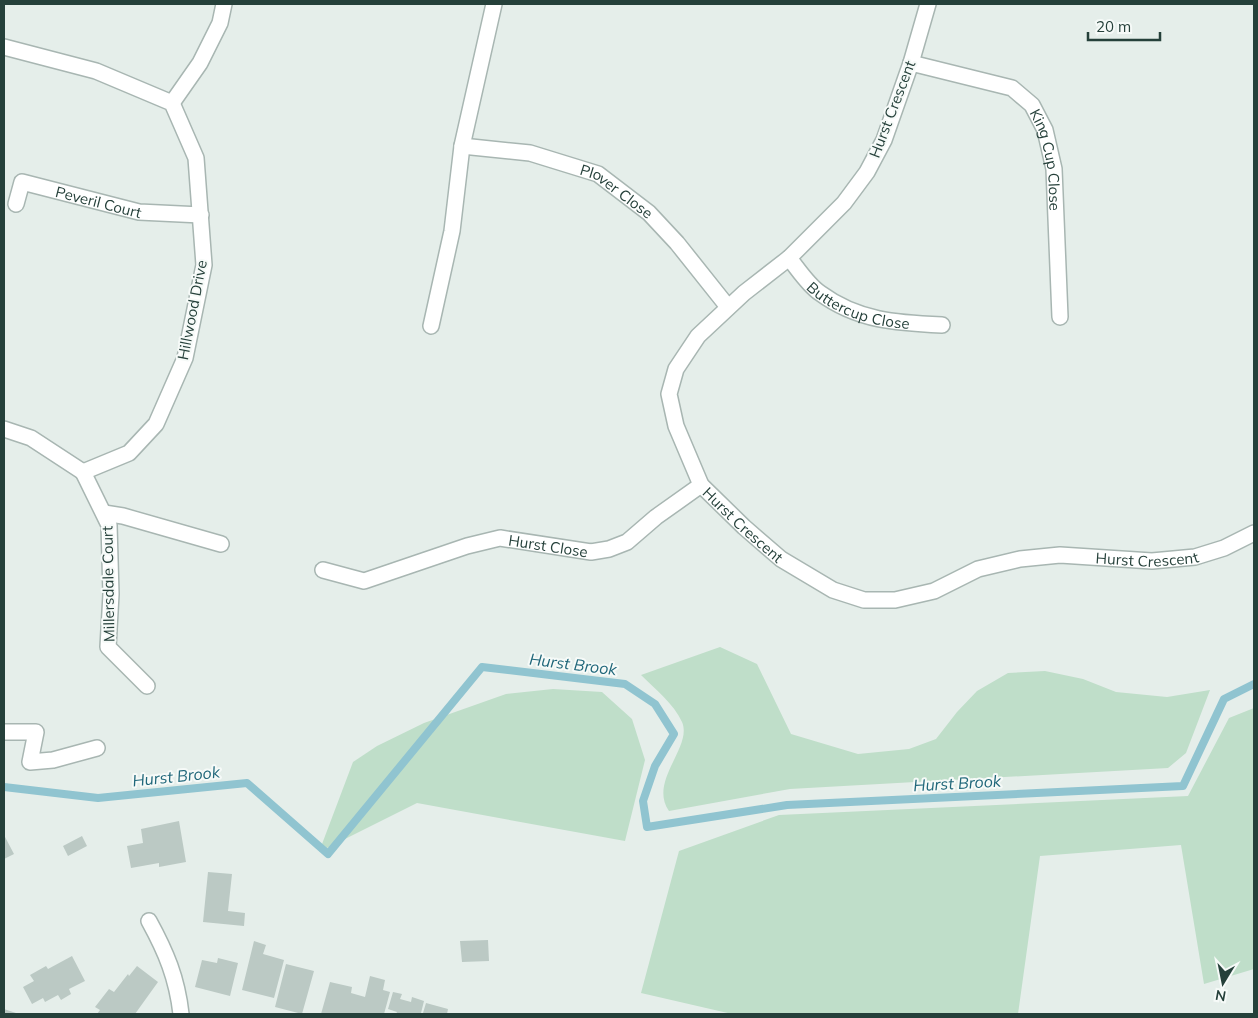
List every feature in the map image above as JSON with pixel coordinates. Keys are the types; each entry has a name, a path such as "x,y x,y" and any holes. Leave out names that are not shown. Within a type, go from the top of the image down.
{"street":[{"path":"4,48 96,71 172,103 200,62 220,23 224,4"},
{"path":"431,326 452,231 462,146 494,4"},
{"name":"Hurst Crescent","path":"928,4 911,63 884,140 867,172 844,203 789,258 728,307 698,336 676,369 669,394 676,426 701,485 744,527 781,559 833,590 864,600 895,600 934,591 978,569 1020,559 1060,555 1152,561 1195,557 1224,548 1254,533"},
{"name":"King Cup Close","path":"911,63 1012,88 1032,105 1045,130 1054,169 1060,317"},
{"name":"Hillwood Drive","path":"83,472 129,453 156,424 185,358 204,264 196,158 172,103"},
{"name":"Plover Close","path":"462,146 530,153 598,174 649,213 728,307"},
{"name":"Peveril Court","path":"16,204 22,182 139,212 201,215"},
{"name":"Buttercup Close","path":"789,258 818,292 853,312 892,322 942,325"},
{"path":"4,429 31,438 83,472"},
{"name":"Millersdale Court","path":"83,472 109,525 111,584 108,647 147,686"},
{"name":"Hurst Close","path":"323,570 364,581 467,546 500,538 591,552 609,549 627,542 656,516 701,485"},
{"path":"104,513 123,516 221,544"},
{"path":"4,732 36,732 30,762 53,760 97,748"},
{"path":"149,921 166,951 173,970 179,993 181,1014"}],"green space":[{"path":"720,647 757,664 791,734 858,754 909,749 936,739 957,712 977,691 1008,673 1045,671 1083,679 1116,692 1167,697 1210,690 1186,753 1168,768 790,789 669,811 664,800 664,788 667,776 682,742 684,732 682,722 669,703 641,675"},
{"path":"553,689 602,692 632,719 645,760 625,841 417,803 319,852 353,762 377,746 424,723 506,694"},
{"path":"1254,708 1254,969 1204,984 1181,845 1040,856 1018,1014 732,1014 641,993 679,851 779,815 1188,796 1229,718"}],"building":[{"path":"179,821 186,862 159,867 159,863 131,868 127,846 143,843 141,829"},
{"path":"4,835 14,854 4,859"},
{"path":"82,836 87,846 68,856 63,846"},
{"path":"208,872 232,874 228,911 245,913 244,926 203,922"},
{"path":"488,940 489,961 462,962 460,941"},
{"path":"254,941 266,945 263,954 284,960 274,998 242,990"},
{"path":"72,956 85,981 69,989 71,994 61,1000 58,995 45,1002 43,998 32,1004 23,987 34,981 30,975 46,966 48,969"},
{"path":"218,958 238,963 230,996 195,987 202,960 217,963"},
{"path":"286,964 314,971 302,1014 275,1007"},
{"path":"137,966 158,982 135,1014 97,1014 100,1010 95,1007 109,989 114,992"},
{"path":"370,976 385,980 383,990 390,992 384,1014 321,1014 330,982 352,987 351,993 365,997"},
{"path":"393,992 402,994 400,999 411,1002 412,997 424,1001 421,1013 423,1013 426,1003 448,1009 447,1014 396,1014 397,1012 388,1009"},
{"path":"4,1009 19,1014 4,1014"}],"waterway":[{"name":"Hurst Brook","path":"4,787 98,798 247,783 328,854 482,667 625,684 655,704 674,734 655,766 643,801 647,827 787,805 1183,786 1224,699 1254,684"}]}
